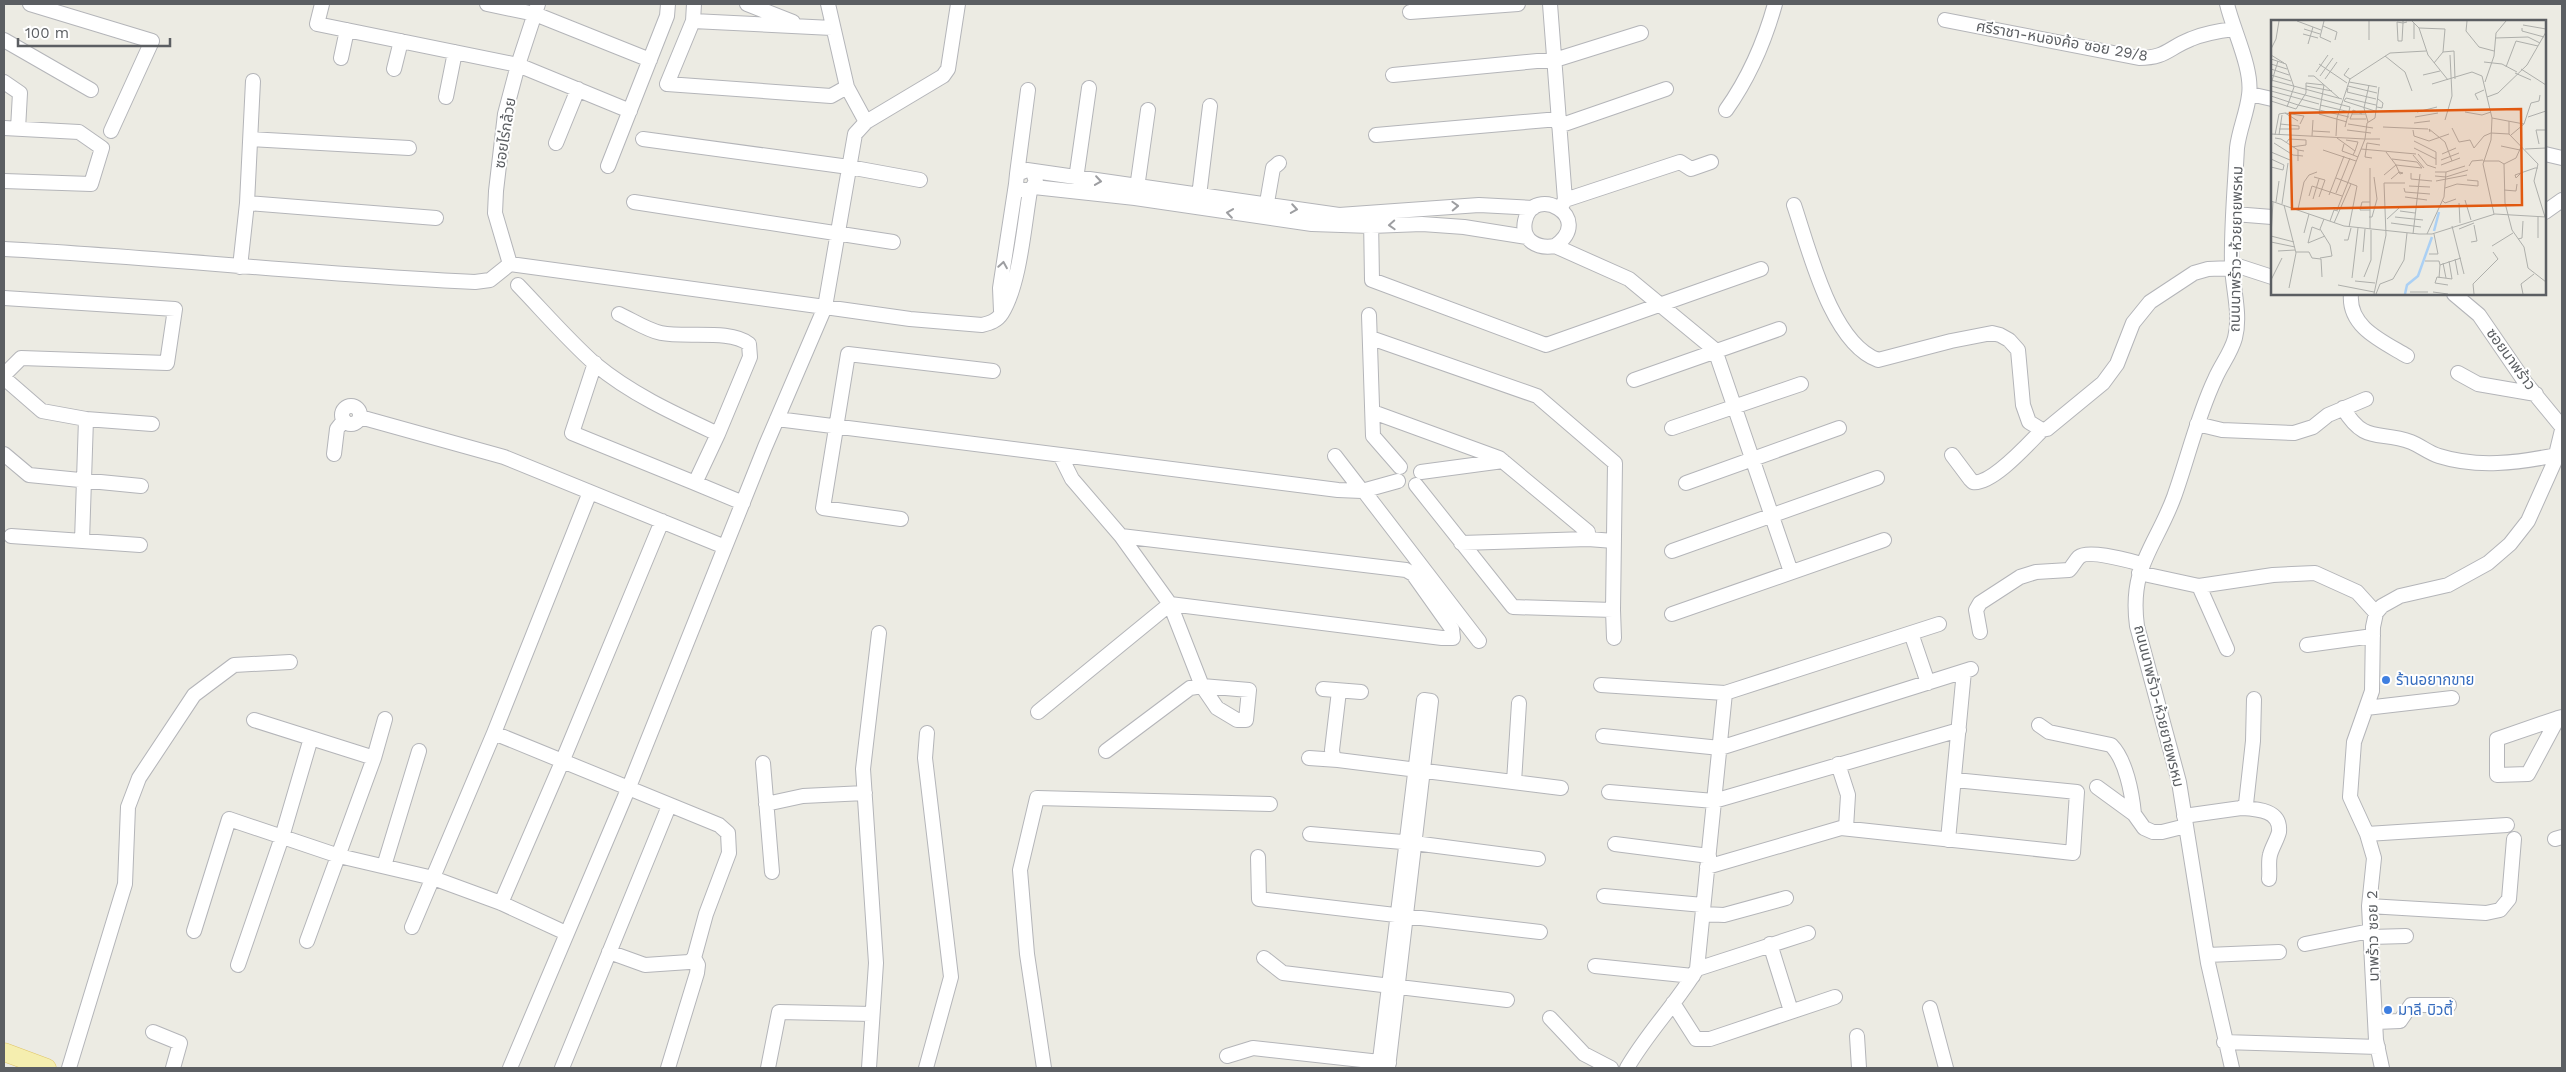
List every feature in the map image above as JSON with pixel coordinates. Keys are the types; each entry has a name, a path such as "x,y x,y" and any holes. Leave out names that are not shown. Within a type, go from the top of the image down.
{"main road":[{"path":"4,1052 48,1068"}],"street":[{"path":"30,4 152,41 111,131"},
{"path":"322,4 318,24 518,65 630,110"},
{"path":"487,4 536,9 650,60"},
{"path":"694,4 692,20 667,84 831,96 842,89"},
{"path":"747,4 803,26"},
{"path":"828,4 842,89 862,125"},
{"path":"510,1068 629,787 777,419 825,307 855,134 862,125 943,76 948,69 958,4"},
{"path":"1410,12 1518,4"},
{"path":"1550,4 1559,122 1562,204 1568,220 1568,231 1564,240 1555,246"},
{"path":"1726,110 1735,97 1767,32 1775,4"},
{"name":"ถนนนาพร้าว-ห้วยยายพรหม","path":"2227,4 2246,69 2250,94 2238,138 2232,266 2237,314 2235,338 2230,352 2215,378 2197,424 2173,499 2140,568 2135,608 2137,626 2179,782 2207,954 2224,1042 2232,1068"},
{"path":"608,166 667,16 664,5"},
{"name":"ซอยไร่กล้วย","path":"510,264 495,213 496,191 505,114 536,9"},
{"path":"692,20 832,28"},
{"name":"ศรีราชา-หนองค้อ ซอย 29/8","path":"1945,20 2139,58 2155,58 2188,40 2210,32 2234,29"},
{"path":"341,58 347,30"},
{"path":"1393,75 1554,60 1641,33"},
{"path":"4,40 91,90"},
{"path":"394,69 401,41"},
{"path":"446,97 455,52"},
{"path":"240,268 247,203 253,81"},
{"path":"4,82 20,93 18,129"},
{"path":"1075,185 1089,88"},
{"path":"1376,135 1559,122 1666,89"},
{"path":"556,143 578,90"},
{"path":"1001,314 1000,288 1028,90"},
{"path":"2250,94 2271,99"},
{"path":"1198,202 1210,106"},
{"path":"1136,193 1148,110"},
{"path":"4,128 79,132 102,148 91,184 4,181"},
{"path":"643,138 849,167 920,180"},
{"path":"251,139 409,148"},
{"path":"2546,154 2562,158"},
{"path":"1265,211 1273,168 1279,162"},
{"path":"1371,219 1479,205 1534,208 1543,204 1562,204 1680,162 1691,169 1711,162"},
{"path":"1016,179 1027,170 1075,185 1265,211 1339,215 1464,227 1527,237 1540,246 1555,246 1630,279 1716,350 1791,572"},
{"path":"4,249 104,254 240,268 367,277 475,282 490,280 510,264 910,320 982,325 993,322 1001,314 1012,290 1032,189 1036,182 1032,172"},
{"path":"1016,179 1019,189 1075,185"},
{"path":"2546,211 2562,200"},
{"path":"634,202 893,242"},
{"path":"247,203 436,218"},
{"path":"1794,205 1828,304 1850,339 1869,357 1878,360 1951,341 1992,333 2000,335 2009,340 2018,350 2023,405 2029,422 2042,430"},
{"path":"1527,237 1525,221 1534,208"},
{"path":"2234,214 2271,217"},
{"path":"1371,219 1372,280 1546,345 1661,306 1761,269"},
{"path":"1952,455 1973,482 1983,482 2005,465 2042,430 2048,429 2103,383 2117,364 2133,323 2150,302 2194,273 2232,266 2271,277"},
{"path":"518,285 595,363 621,383 666,409 718,434"},
{"path":"2351,295 2350,302 2354,318 2372,334 2407,356"},
{"name":"ซอยนาพร้าว","path":"2456,295 2478,315 2562,429"},
{"path":"4,298 175,309 167,363 21,358 4,376 42,411 86,419 152,424"},
{"path":"619,314 661,333 725,337 744,340 749,344 750,357 695,483"},
{"path":"1369,315 1373,436 1406,487 1418,479 1503,461"},
{"path":"1634,380 1779,329"},
{"path":"1371,338 1537,396 1615,463 1614,638"},
{"path":"900,519 823,508 838,426 848,354 992,371"},
{"path":"595,363 572,433 743,503"},
{"path":"2458,373 2478,384 2536,394"},
{"path":"1672,428 1801,384"},
{"path":"2197,424 2222,430 2294,433 2313,427 2328,415 2366,399"},
{"path":"334,454 337,429 344,420 343,412 349,406 357,409 360,416 504,457 725,547"},
{"path":"2344,408 2354,426 2363,432 2412,442 2437,456 2472,464 2531,460 2556,455"},
{"path":"1373,412 1503,461 1588,532 1588,539"},
{"path":"82,541 86,419"},
{"path":"777,419 1338,490 1363,490 1399,474 1404,464 1414,464 1418,479 1461,543 1513,608 1613,610"},
{"path":"1686,483 1839,428"},
{"path":"1980,632 1976,610 1980,604 2020,577 2036,572 2069,570 2079,557 2085,555 2117,558 2140,568 2199,586 2273,575 2315,573 2328,576 2357,592 2376,613 2382,606 2400,596 2448,585 2496,557 2510,544 2528,521 2556,455 2562,429"},
{"path":"4,454 29,475 84,482 140,486"},
{"path":"1060,455 1072,479 1121,536 1170,604 1202,686 1190,688 1106,751"},
{"path":"1335,456 1479,641"},
{"path":"1672,551 1877,478"},
{"path":"412,927 494,733 590,492"},
{"path":"501,903 662,521"},
{"path":"11,536 140,545"},
{"path":"1038,712 1170,604 1453,638 1452,629 1413,574 1406,570 1121,536"},
{"path":"1461,543 1588,539 1614,541"},
{"path":"1672,614 1884,540"},
{"path":"2199,586 2227,649"},
{"name":"นาพร้าว ซอย 2","path":"2376,613 2373,636 2372,691 2354,742 2350,797 2367,834 2374,858 2369,906 2370,934 2378,1047 2382,1068"},
{"path":"1602,685 1725,693 1939,624"},
{"path":"869,1068 876,963 863,769 879,633"},
{"path":"1910,633 1928,683"},
{"path":"2307,645 2373,636"},
{"path":"69,1068 125,884 128,807 139,778 194,694 234,665 290,662"},
{"path":"1603,736 1720,748 1968,670 1959,730 1948,840"},
{"path":"1323,689 1361,692"},
{"path":"1338,760 1333,757 1332,750 1339,691"},
{"path":"1627,1068 1639,1047 1695,973 1725,693"},
{"path":"2366,708 2452,698"},
{"path":"2241,808 2248,799 2254,699"},
{"path":"1514,782 1519,703"},
{"path":"2560,718 2528,774 2497,775 2496,739 2560,718"},
{"path":"307,941 374,758 385,719"},
{"path":"254,720 374,758"},
{"path":"2039,725 2049,732 2112,745 2118,752 2133,800 2134,814"},
{"path":"1609,792 1714,801 1959,730"},
{"path":"494,733 562,762 629,787 669,806 720,825 728,833 729,853 706,914 694,958 689,962 645,964 609,952"},
{"path":"926,1068 951,977 925,758 927,733"},
{"path":"238,965 282,837 311,738"},
{"path":"384,866 419,751"},
{"path":"1309,758 1561,788"},
{"path":"763,762 772,872"},
{"path":"1838,764 1848,794 1846,828"},
{"path":"1227,1056 1253,1048 1384,1065 1419,771"},
{"path":"1615,844 1708,861 1846,828 2073,853 2077,792 1955,780"},
{"path":"2097,787 2134,814 2144,828 2153,832 2185,821 2241,808 2270,813 2276,816 2278,833 2270,855 2269,879"},
{"path":"766,804 803,796 865,793"},
{"path":"1044,1068 1027,954 1020,870 1037,798 1270,804"},
{"path":"562,1068 669,806"},
{"path":"194,931 230,819 339,856 433,878 501,903 566,933"},
{"path":"2367,834 2507,825"},
{"path":"1310,834 1410,842 1538,858"},
{"path":"2369,906 2486,913 2500,910 2509,899 2514,839"},
{"path":"1258,857 1259,899 1402,914 1540,932"},
{"path":"1604,896 1703,909 1724,915 1786,898"},
{"path":"1595,966 1695,973 1770,944 1808,933"},
{"path":"2305,944 2370,934 2406,936"},
{"path":"1770,944 1791,1011"},
{"path":"2207,954 2279,952"},
{"path":"668,1068 697,973 698,965 694,958"},
{"path":"1264,958 1283,973 1507,1000"},
{"path":"1673,1003 1696,1039 1710,1039 1835,997"},
{"path":"2376,1022 2400,1020 2411,1005 2449,1006"},
{"path":"1930,1008 1946,1068"},
{"path":"768,1068 779,1012 872,1014"},
{"path":"1550,1018 1584,1054 1611,1068"},
{"path":"152,1032 180,1043 173,1068"},
{"path":"1857,1036 1859,1068"},
{"path":"2224,1042 2378,1047"}],"place":[{"name":"ร้านอยากขาย","path":"2386,680"},
{"name":"มาลี บิวตี้","path":"2388,1010"}]}
